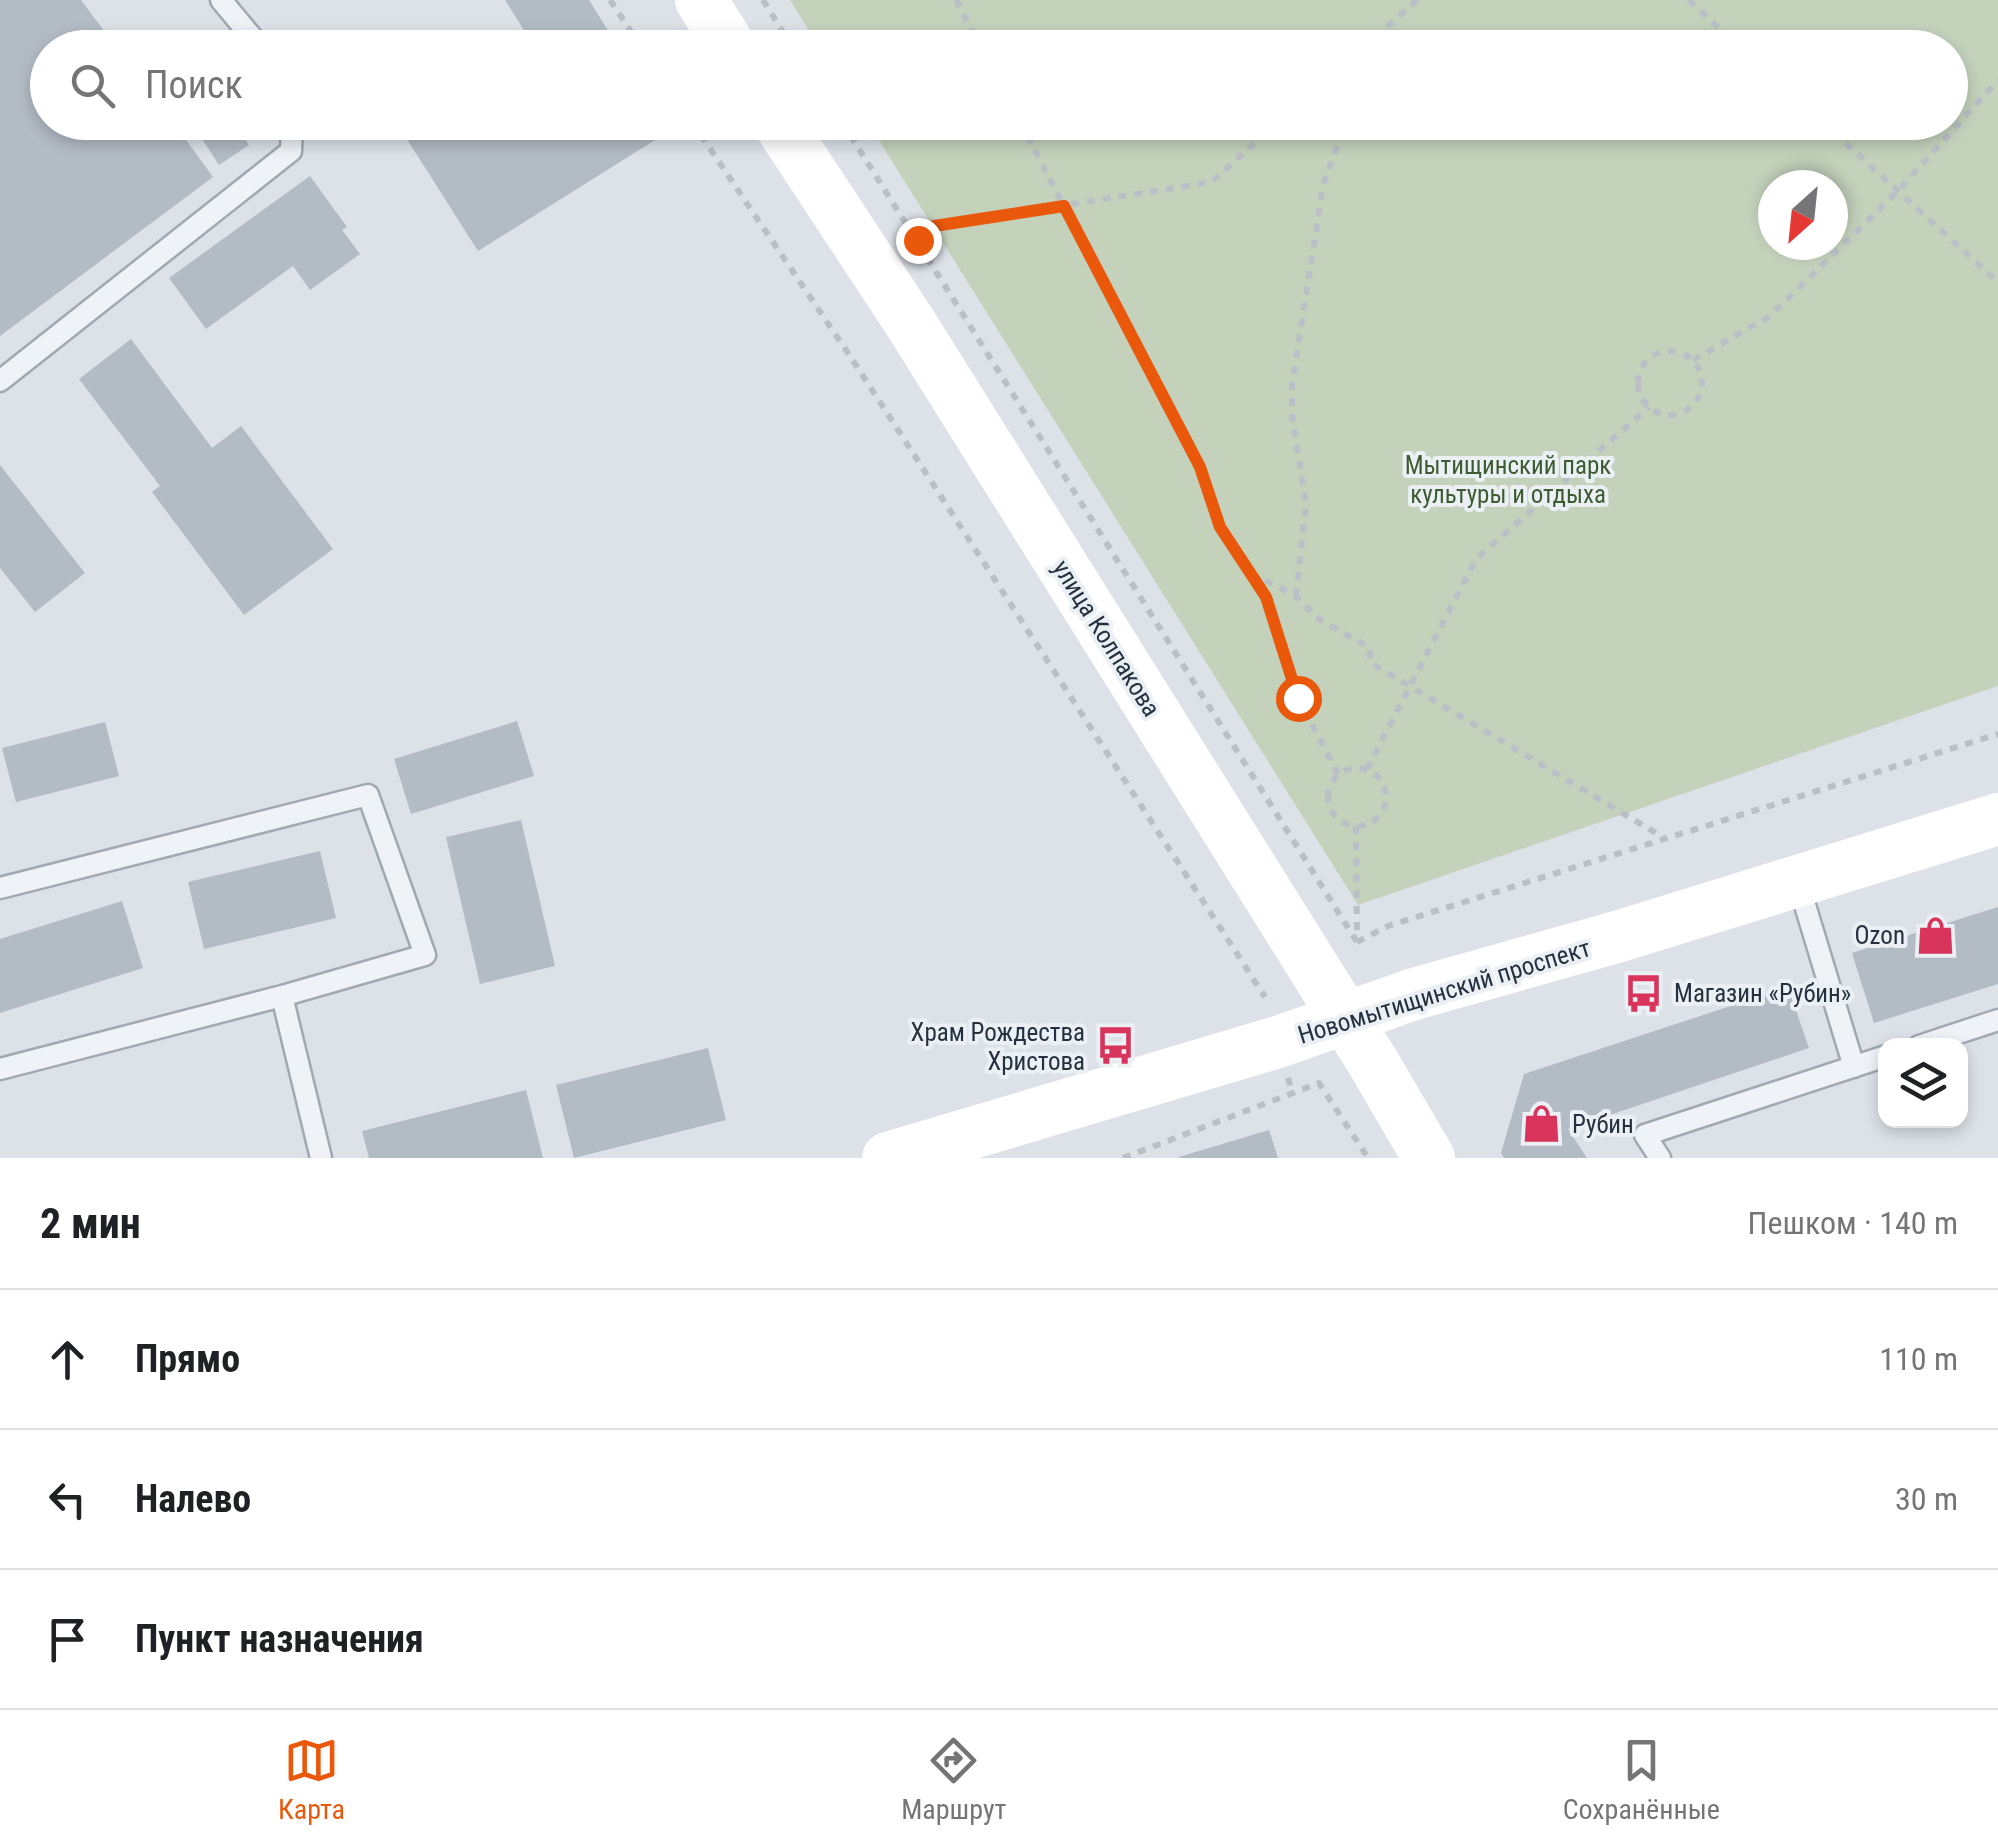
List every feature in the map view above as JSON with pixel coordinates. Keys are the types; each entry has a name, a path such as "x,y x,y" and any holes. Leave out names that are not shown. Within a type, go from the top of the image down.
{"street":[{"path":"701,0 720,30"},
{"name":"улица Колпакова","path":"790,140 911,324 1429,1158"},
{"name":"Новомытищинский проспект","path":"888,1158 1998,818"}],"lane":[{"path":"220,0 246,30"},
{"path":"0,381 291,151 291,140"},
{"path":"0,888 368,795 425,955 0,1069"},
{"path":"1797,881 1854,1067"},
{"path":"282,996 321,1158"},
{"path":"1943,1038 1998,1020"},
{"path":"1660,1158 1645,1135 1878,1059"}],"path":[{"path":"610,0 630,30"},
{"path":"762,0 782,30"},
{"path":"956,0 972,30"},
{"path":"1383,30 1417,0"},
{"path":"1689,0 1721,30"},
{"path":"1968,113 1998,80"},
{"path":"704,140 852,359 1265,997"},
{"path":"854,140 1357,942"},
{"path":"1029,140 1200,467 1220,527 1266,597 1298,698 1338,774"},
{"path":"918,240 934,226 1212,182 1258,140"},
{"path":"1296,596 1306,505 1292,414 1292,386 1322,185 1339,140"},
{"path":"1841,140 1998,282"},
{"path":"1693,360 1770,316 1897,192 1944,140"},
{"path":"1675,351 1693,360 1702,380 1697,401 1680,414 1669,415 1649,408 1639,390 1641,370 1647,361 1675,351"},
{"path":"1367,769 1476,559 1649,408"},
{"path":"1250,572 1296,596 1320,620 1370,648 1368,656 1372,663 1666,839"},
{"path":"1357,942 1388,926 1998,734"},
{"path":"1347,769 1367,769 1381,780 1385,806 1374,821 1356,826 1338,819 1328,802 1338,774 1347,769"},
{"path":"1356,826 1357,942"},
{"path":"1123,1158 1319,1083 1368,1158"}],"green space":[{"name":"Мытищинский парк культуры и отдыха","path":"790,0 1998,0 1998,686 1358,905 879,140 1968,140 1968,30 809,30"}],"building":[{"path":"0,0 81,0 104,30 30,30 30,140 186,140 213,177 0,336"},
{"path":"505,0 589,0 608,30 524,30"},
{"path":"203,140 246,140 249,145 219,165"},
{"path":"407,140 655,140 478,251"},
{"path":"310,176 347,227 342,230 360,254 310,290 293,266 206,329 169,278"},
{"path":"131,339 212,448 241,426 333,549 244,615 152,492 160,486 79,379"},
{"path":"0,465 85,573 35,612 0,568"},
{"path":"517,721 534,776 411,814 394,759"},
{"path":"105,722 119,776 16,802 2,748"},
{"path":"521,820 555,966 480,984 446,837"},
{"path":"320,851 336,918 204,949 188,882"},
{"path":"122,901 143,968 0,1013 0,939"},
{"path":"1998,907 1998,984 1874,1023 1852,953"},
{"path":"1788,987 1809,1048 1568,1129 1587,1158 1504,1158 1501,1153 1524,1074"},
{"path":"708,1048 726,1120 574,1158 556,1085"},
{"path":"526,1090 543,1158 369,1158 362,1131"},
{"path":"1269,1130 1278,1158 1179,1158 1179,1157"}],"place":[{"name":"Ozon","path":"1935,935"},
{"name":"Магазин «Рубин»","path":"1644,993"},
{"name":"Храм Рождества Христова","path":"1115,1046"},
{"name":"Рубин","path":"1542,1124"}],"route":[{"path":"918,240 934,226 1064,206 1200,467 1220,527 1266,597 1298,698"}]}
